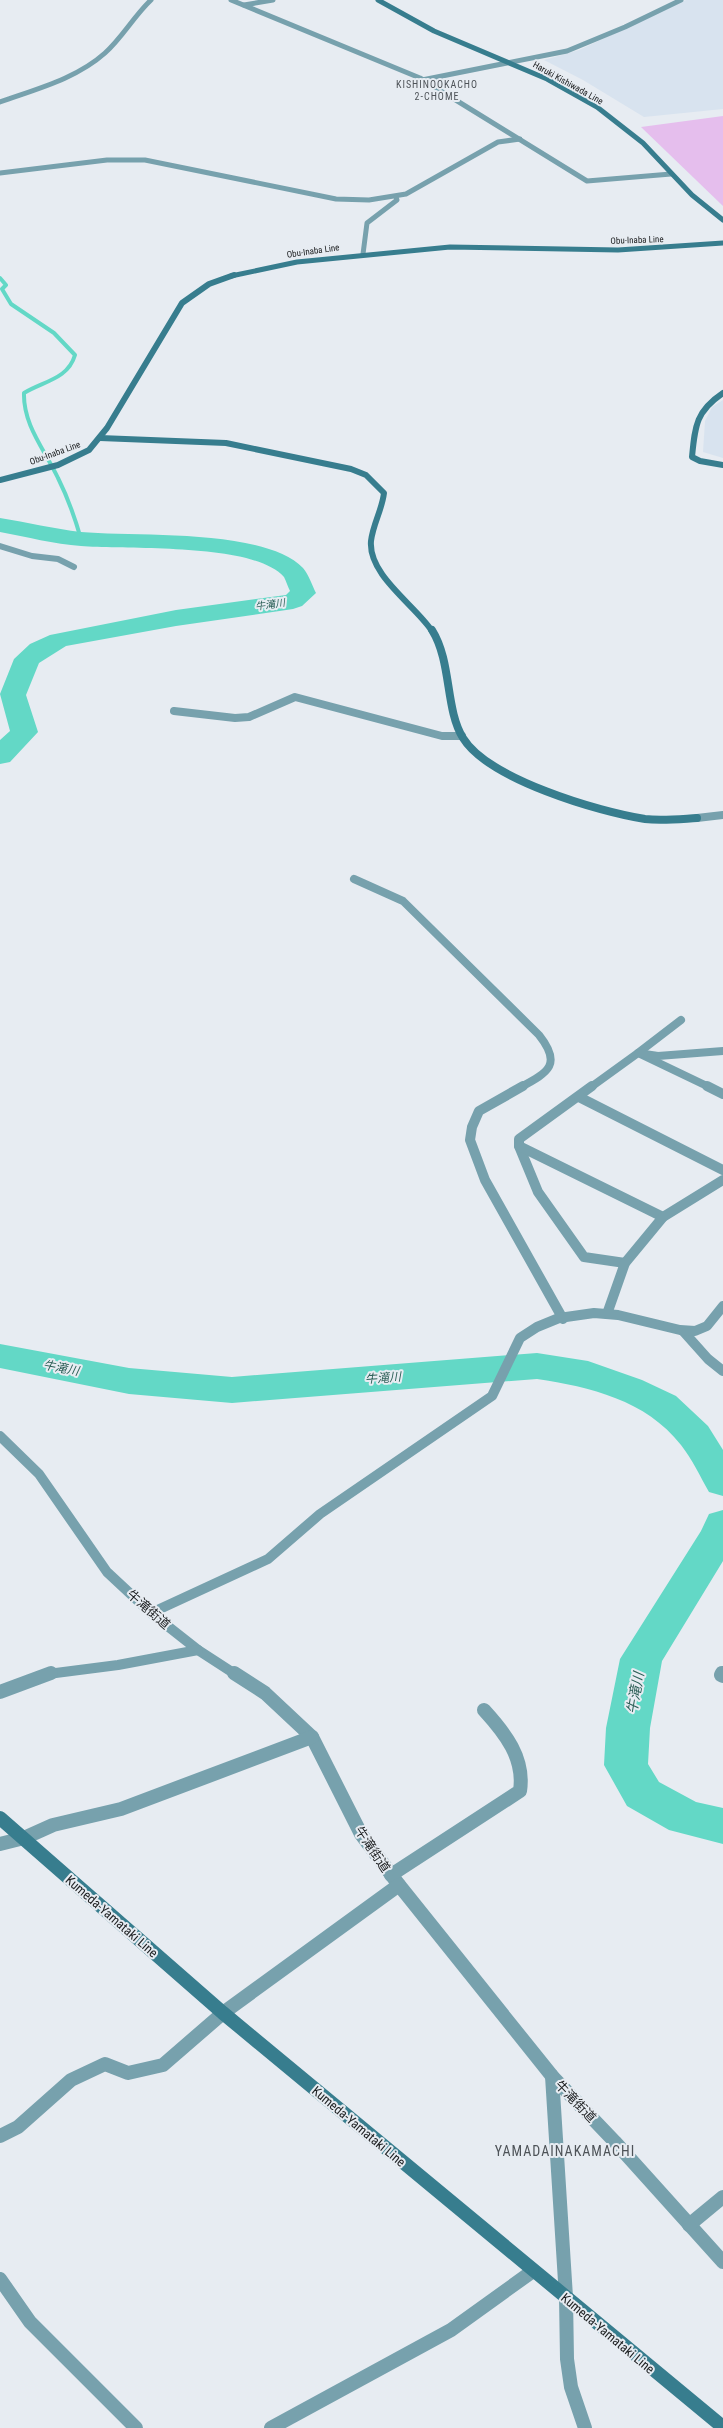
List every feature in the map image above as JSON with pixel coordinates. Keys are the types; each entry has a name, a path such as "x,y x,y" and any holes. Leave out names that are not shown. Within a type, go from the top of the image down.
{"street":[{"path":"0,102 64,78 105,53 139,10 151,0"},
{"path":"231,0 422,80 587,181 671,174"},
{"path":"244,5 273,0"},
{"name":"Haruki Kishiwada Line","path":"378,0 434,31 547,79 610,116 643,143 692,195 723,220"},
{"path":"422,80 566,51 625,27 681,0"},
{"path":"0,173 107,160 145,160 336,199 369,200 396,197 417,188 498,142 520,139"},
{"path":"363,254 362,250 366,244 367,223 397,200 396,197"},
{"name":"Obu-Inaba Line","path":"0,480 76,457 88,450 100,438 178,310 193,293 209,284 240,273 297,262 363,254 450,247 606,250 723,243"},
{"path":"723,393 705,405 698,414 695,423 692,457 700,461 723,465"},
{"path":"100,438 226,443 351,469 366,475 384,493 383,504 373,533 371,548 375,561 382,573 433,632 462,736 476,755 501,771 599,809 646,819 697,818 723,815"},
{"path":"0,546 32,556 58,559 74,567"},
{"path":"174,711 235,718 249,717 295,697 442,736 462,736"},
{"path":"354,880 403,901 534,1030 550,1049 551,1061 545,1074 479,1111 472,1127 470,1140 485,1180 563,1319"},
{"path":"626,1262 584,1257 538,1192 518,1146 519,1139 579,1097 681,1020"},
{"path":"638,1053 658,1056 723,1051"},
{"path":"638,1053 723,1094"},
{"path":"579,1097 723,1170"},
{"path":"518,1146 663,1217"},
{"path":"607,1314 626,1262 663,1217 723,1180"},
{"path":"151,1613 268,1559 320,1514 492,1396 520,1338 527,1332 581,1314 607,1314 683,1331 698,1331 705,1328 723,1306"},
{"path":"683,1331 723,1371"},
{"name":"牛滝街道","path":"0,1436 39,1474 107,1572 151,1613 198,1650 265,1693 312,1737 361,1834 395,1880 552,2076 615,2142 723,2262"},
{"path":"0,1692 52,1672 118,1665 198,1650"},
{"path":"723,1672 721,1675 723,1676"},
{"path":"0,2136 18,2127 71,2080 105,2064 128,2073 163,2065 223,2013 395,1880 520,1791 523,1780 517,1757 502,1729 484,1710"},
{"path":"0,1844 24,1838 53,1825 121,1809 312,1737"},
{"name":"Kumeda-Yamataki Line","path":"0,1818 223,2013 723,2428"},
{"path":"552,2076 566,2297 567,2359 571,2387 584,2428"},
{"path":"689,2225 723,2197"},
{"path":"271,2428 451,2330 533,2271"},
{"path":"0,2280 30,2322 136,2428"}],"shaded area":[{"path":"686,0 723,0 723,109 644,117 583,80 544,60 579,50"},
{"path":"723,116 723,206 641,127"},
{"path":"723,400 723,458 703,452 705,421 712,407"}],"waterway":[{"path":"0,278 6,285 2,289 11,304 54,333 75,355 72,363 61,374 24,393 27,416 31,427 65,493 81,539"},
{"name":"牛滝川","path":"0,525 81,539 170,542 243,550 273,560 294,573 303,593 293,601 176,618 59,640 39,650 27,659 13,695 24,732 0,756"},
{"name":"牛滝川","path":"0,1356 129,1381 232,1390 537,1366 588,1374 629,1389 663,1405 694,1435 723,1482"},
{"name":"牛滝川","path":"723,1524 720,1533 641,1659 628,1728 626,1765 643,1794 685,1817 723,1826"}],"district":[{"name":"KISHINOOKACHO 2-CHOME","path":"437,90"},
{"name":"YAMADAINAKAMACHI","path":"565,2151"}]}
